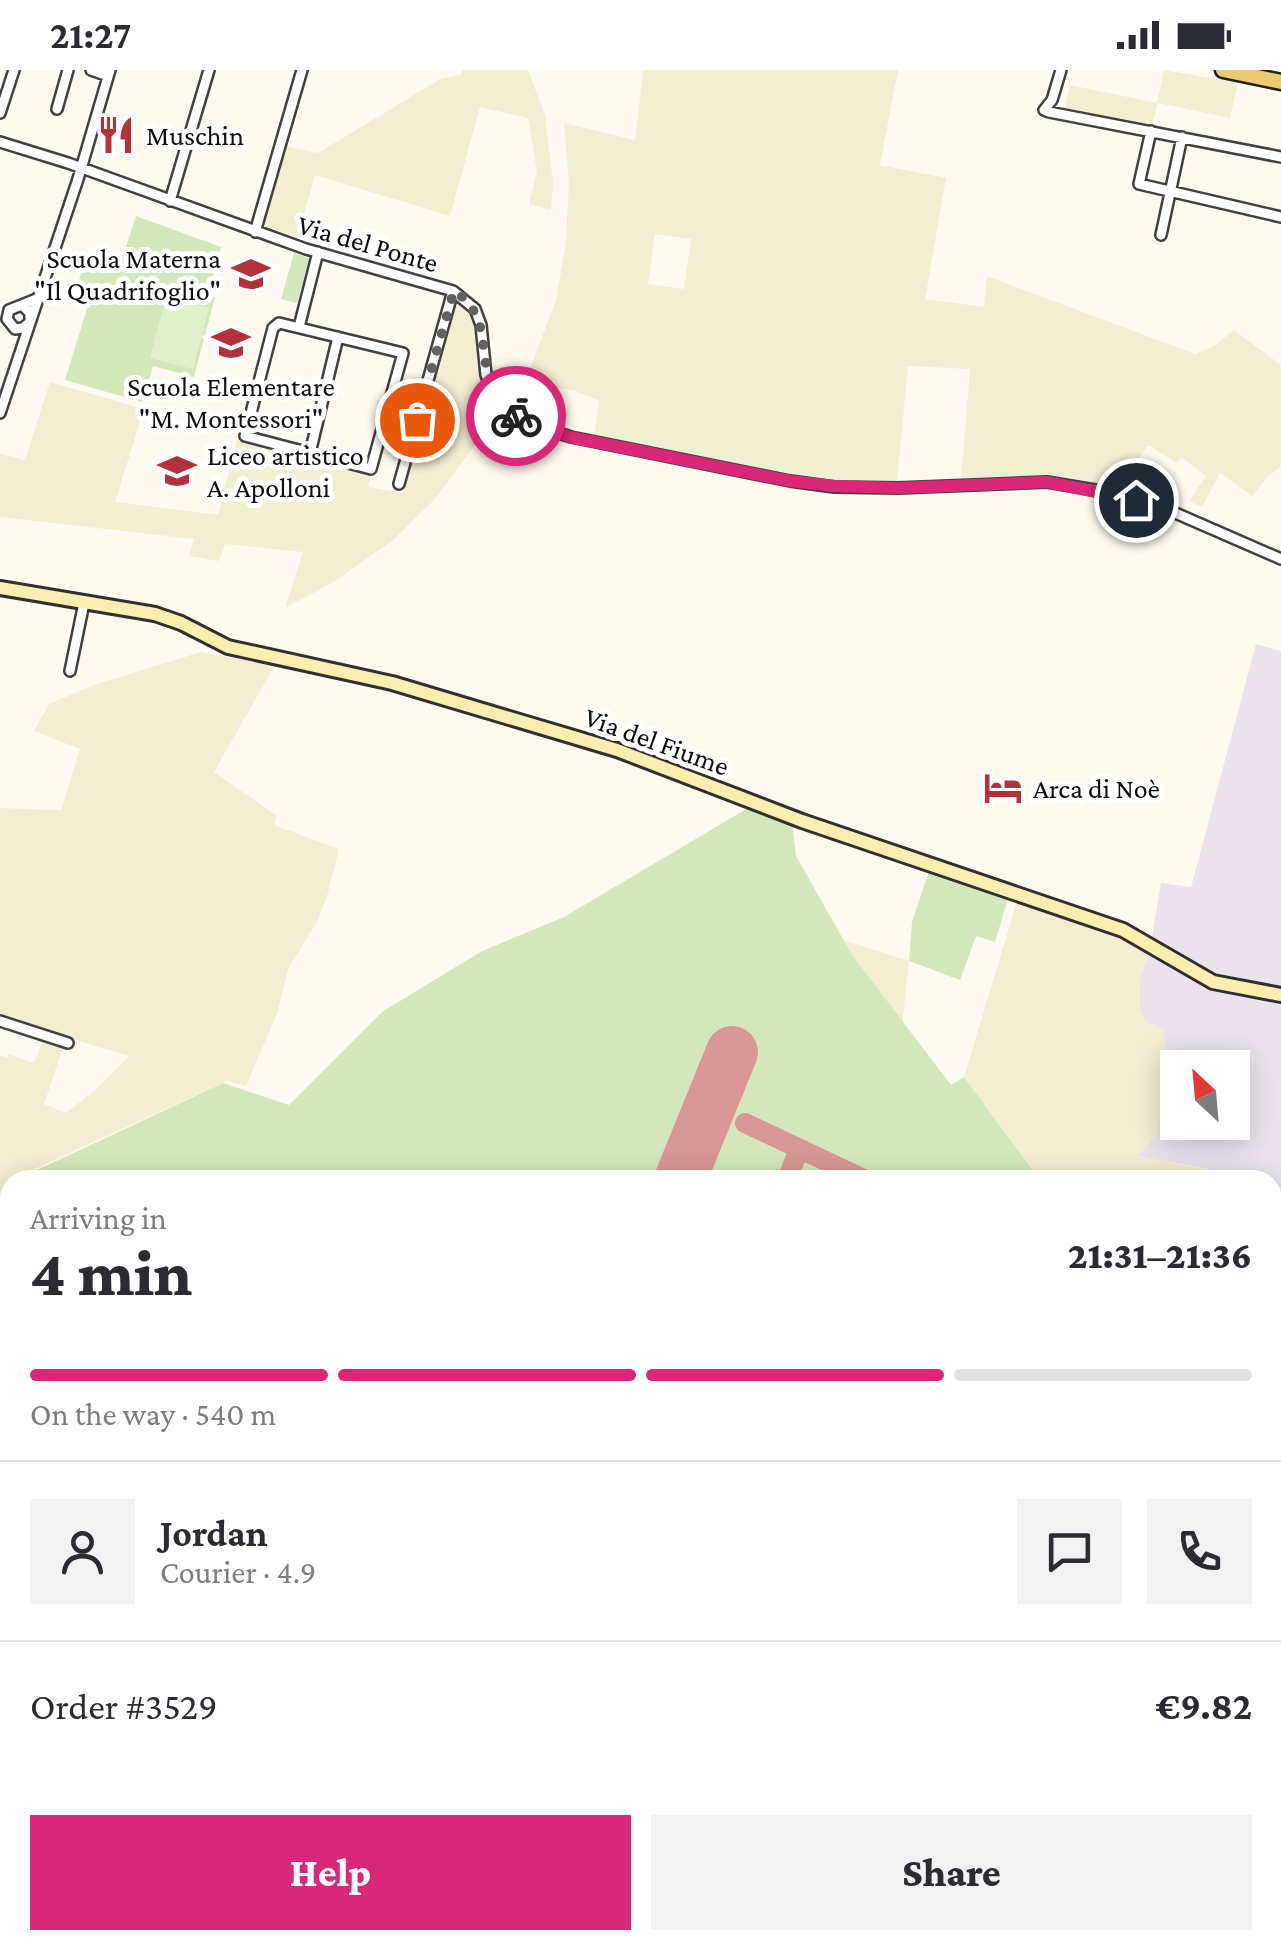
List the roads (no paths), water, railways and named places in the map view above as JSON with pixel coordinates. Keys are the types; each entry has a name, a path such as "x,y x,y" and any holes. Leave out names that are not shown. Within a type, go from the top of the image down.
{"main road":[{"path":"1223,70 1281,82"}],"street":[{"path":"0,113 14,70"},
{"path":"56,110 68,70"},
{"path":"0,413 109,73 91,70"},
{"path":"170,201 209,70"},
{"path":"255,232 302,70"},
{"path":"1062,72 1044,110 1281,157"},
{"path":"1052,100 1060,113"},
{"path":"1151,131 1139,184 1281,216"},
{"path":"1161,235 1182,137"},
{"path":"0,142 68,163 79,174"},
{"path":"68,163 84,153"},
{"name":"Via del Ponte","path":"79,174 318,252 454,291 475,308 481,325 486,375 494,396 524,422 570,437 790,481 834,486 898,488 1047,482 1108,492 1164,508 1281,558"},
{"path":"299,327 318,252"},
{"path":"399,484 454,291"},
{"path":"23,347 15,329 8,324 7,315 12,307 40,298"},
{"path":"15,329 30,322 30,313 23,306"},
{"path":"276,324 299,327 403,353 370,470 245,436 276,324"},
{"path":"310,453 338,337"},
{"name":"Via del Fiume","path":"0,590 155,614 243,652 392,683 617,750 836,834 1123,930 1213,982 1281,996"},
{"path":"70,671 84,603"},
{"path":"0,1022 68,1042"}],"place":[{"name":"Muschin","path":"116,135"},
{"name":"Scuola Materna \"Il Quadrifoglio\"","path":"251,274"},
{"name":"Scuola Elementare \"M. Montessori\"","path":"231,343"},
{"name":"Liceo artistico A. Apolloni","path":"177,471"},
{"name":"Arca di Noè","path":"1003,788"}]}
